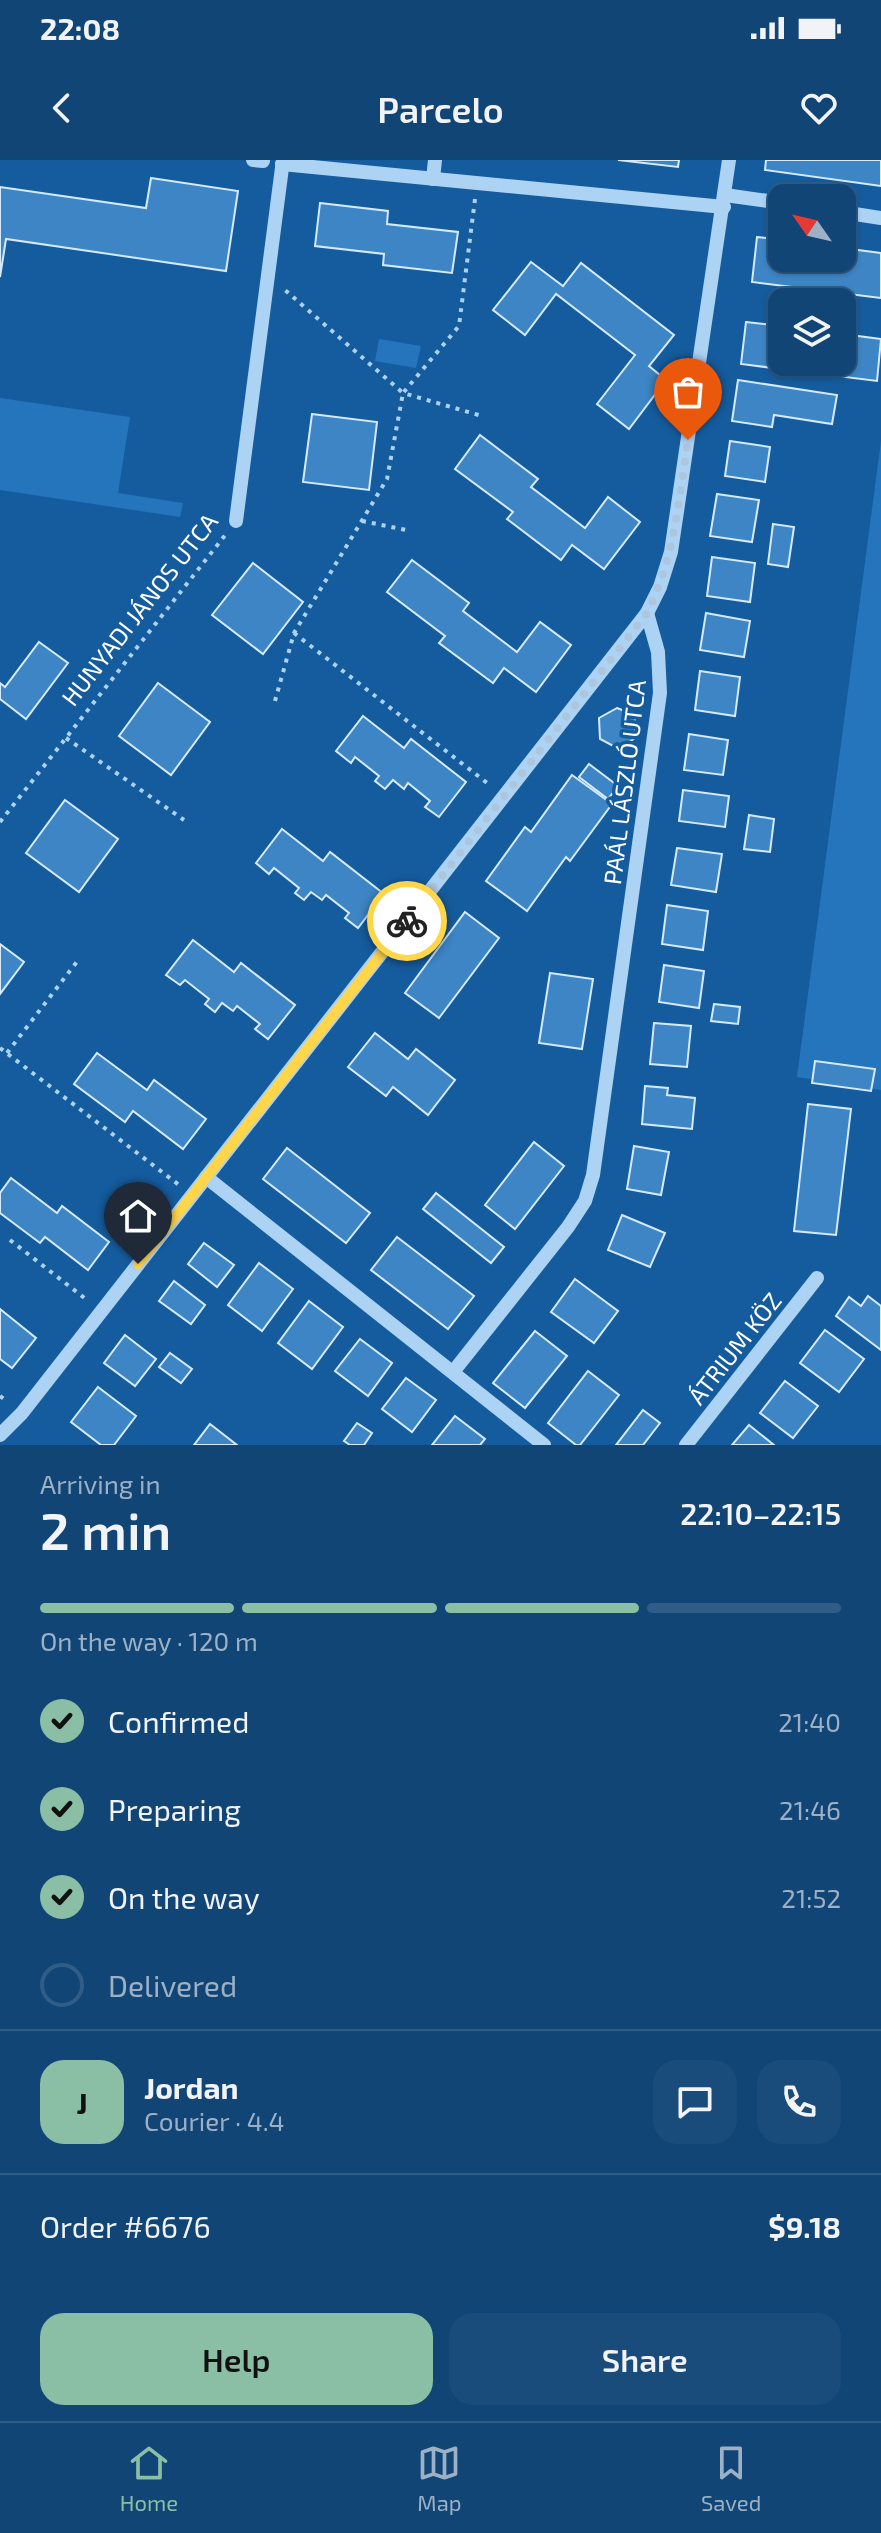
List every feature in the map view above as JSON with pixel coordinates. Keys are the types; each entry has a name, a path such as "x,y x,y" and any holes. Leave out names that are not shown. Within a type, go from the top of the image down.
{"street":[{"path":"433,179 435,160"},
{"path":"0,1435 22,1413 647,613 660,587 671,552 729,160"},
{"path":"283,162 477,183 768,203"},
{"name":"HUNYADI JÁNOS UTCA","path":"236,521 283,162"},
{"path":"856,214 881,218"},
{"name":"PAÁL LÁSZLÓ UTCA","path":"453,1372 568,1227 585,1201 593,1175 660,693 658,652 647,613"},
{"path":"206,1177 544,1445"},
{"name":"ÁTRIUM KÖZ","path":"686,1445 817,1278"}],"path":[{"path":"275,701 294,633 387,479 403,393 459,326 477,183"},
{"path":"268,275 403,393 482,416"},
{"name":"HUNYADI JÁNOS UTCA","path":"0,822 236,521"},
{"path":"362,521 411,531"},
{"path":"294,633 504,796"},
{"path":"66,738 184,820"},
{"path":"7,1053 79,959"},
{"path":"0,1048 192,1194"},
{"path":"10,1240 102,1311"}],"shaded area":[{"path":"379,339 421,346 416,368 375,361"},
{"path":"0,398 130,417 118,493 183,503 180,517 0,490"},
{"path":"881,441 881,1090 797,1077"}],"building":[{"path":"618,160 679,160 678,167"},
{"path":"766,160 881,160 881,186 765,170"},
{"path":"151,178 238,191 226,271 6,239 0,277 0,187 146,208"},
{"path":"320,203 388,211 387,224 458,232 452,273 383,265 384,254 315,246"},
{"path":"757,237 768,238 768,272 856,272 856,250 881,253 881,298 856,295 856,288 800,288 752,282"},
{"path":"531,262 563,286 581,263 674,335 649,366 666,380 629,429 597,404 635,355 556,294 525,335 493,310"},
{"path":"746,322 768,324 768,367 741,364"},
{"path":"856,336 881,339 877,381 837,376 856,376"},
{"path":"738,380 837,395 832,424 774,415 772,427 732,421"},
{"path":"312,414 377,422 369,490 303,482"},
{"path":"480,435 538,479 531,487 585,528 608,497 640,522 604,569 572,545 561,560 507,519 513,512 455,469"},
{"path":"730,441 770,447 765,482 725,476"},
{"path":"717,494 759,500 752,542 710,536"},
{"path":"773,524 794,527 788,567 768,564"},
{"path":"712,557 755,563 750,602 707,596"},
{"path":"412,560 469,603 463,611 517,652 540,622 571,645 536,692 504,668 493,683 439,643 445,636 387,592"},
{"path":"253,563 303,602 263,654 212,615"},
{"path":"706,613 750,621 744,657 700,650"},
{"path":"39,642 68,663 26,719 0,699 0,683 5,687"},
{"path":"700,671 740,677 735,716 695,710"},
{"path":"158,683 210,722 171,775 119,736"},
{"path":"617,708 635,715 635,738 619,749 600,739 599,718"},
{"path":"363,716 404,748 411,739 466,782 439,817 425,807 430,801 408,783 404,789 393,780 385,789 375,781 379,776 355,757 351,763 336,751"},
{"path":"689,734 728,740 723,775 684,770"},
{"path":"589,764 618,786 608,799 579,777"},
{"path":"572,775 612,804 570,861 566,857 527,911 486,881 525,827 531,832"},
{"path":"683,790 729,796 725,827 679,821"},
{"path":"65,800 118,839 79,892 26,853"},
{"path":"749,815 774,819 770,852 744,849"},
{"path":"282,829 323,861 330,852 384,894 358,928 345,918 349,913 326,895 322,900 311,892 304,900 295,893 299,888 274,868 269,874 256,863"},
{"path":"677,848 722,854 716,892 671,885"},
{"path":"667,905 708,911 703,950 662,944"},
{"path":"465,912 499,938 439,1018 405,993"},
{"path":"193,940 234,972 241,963 295,1005 268,1039 255,1029 260,1024 237,1006 233,1011 222,1003 215,1012 205,1004 209,999 185,980 180,985 166,975"},
{"path":"0,944 24,962 0,994"},
{"path":"664,965 704,971 699,1008 659,1002"},
{"path":"550,973 593,979 582,1049 539,1043"},
{"path":"714,1004 740,1007 738,1024 711,1021"},
{"path":"654,1023 691,1026 687,1067 650,1064"},
{"path":"375,1033 408,1059 416,1049 455,1080 428,1115 393,1087 386,1096 348,1067"},
{"path":"97,1053 147,1090 154,1080 206,1119 183,1149 133,1111 125,1122 74,1084"},
{"path":"815,1061 875,1069 871,1091 812,1083"},
{"path":"645,1086 668,1088 667,1095 695,1098 692,1129 642,1124"},
{"path":"808,1104 851,1109 836,1235 794,1231"},
{"path":"534,1142 564,1166 515,1229 485,1205"},
{"path":"634,1146 669,1152 661,1195 627,1189"},
{"path":"287,1148 370,1213 346,1243 263,1179"},
{"path":"11,1178 57,1213 62,1206 109,1242 88,1270 45,1237 40,1243 0,1213 0,1193"},
{"path":"436,1193 504,1247 491,1263 423,1209"},
{"path":"622,1215 665,1233 650,1267 608,1250"},
{"path":"397,1237 474,1296 448,1329 371,1270"},
{"path":"204,1243 234,1265 217,1287 188,1264"},
{"path":"259,1263 293,1289 262,1331 228,1305"},
{"path":"575,1279 618,1311 594,1343 551,1312"},
{"path":"174,1281 205,1305 191,1324 159,1301"},
{"path":"868,1296 881,1306 881,1350 836,1316 849,1297 861,1306"},
{"path":"309,1301 343,1327 312,1369 278,1343"},
{"path":"0,1309 36,1338 12,1368 0,1359"},
{"path":"825,1330 864,1359 839,1392 800,1363"},
{"path":"535,1331 567,1356 525,1408 493,1383"},
{"path":"125,1335 156,1359 135,1386 104,1363"},
{"path":"360,1339 392,1363 368,1396 335,1371"},
{"path":"170,1353 192,1369 181,1383 159,1367"},
{"path":"588,1371 619,1395 580,1445 576,1445 548,1423"},
{"path":"406,1378 436,1400 412,1432 382,1409"},
{"path":"785,1381 818,1406 793,1438 760,1413"},
{"path":"98,1387 136,1416 114,1445 101,1445 71,1422"},
{"path":"643,1410 660,1423 643,1445 616,1445"},
{"path":"455,1416 485,1439 480,1445 432,1445"},
{"path":"357,1423 372,1433 364,1445 350,1445 344,1441"},
{"path":"210,1424 237,1445 194,1445"},
{"path":"749,1425 774,1445 732,1445"}],"way so far":[{"path":"407,921 647,613 660,587 671,552 688,440"}],"route":[{"path":"138,1264 407,921"}]}
